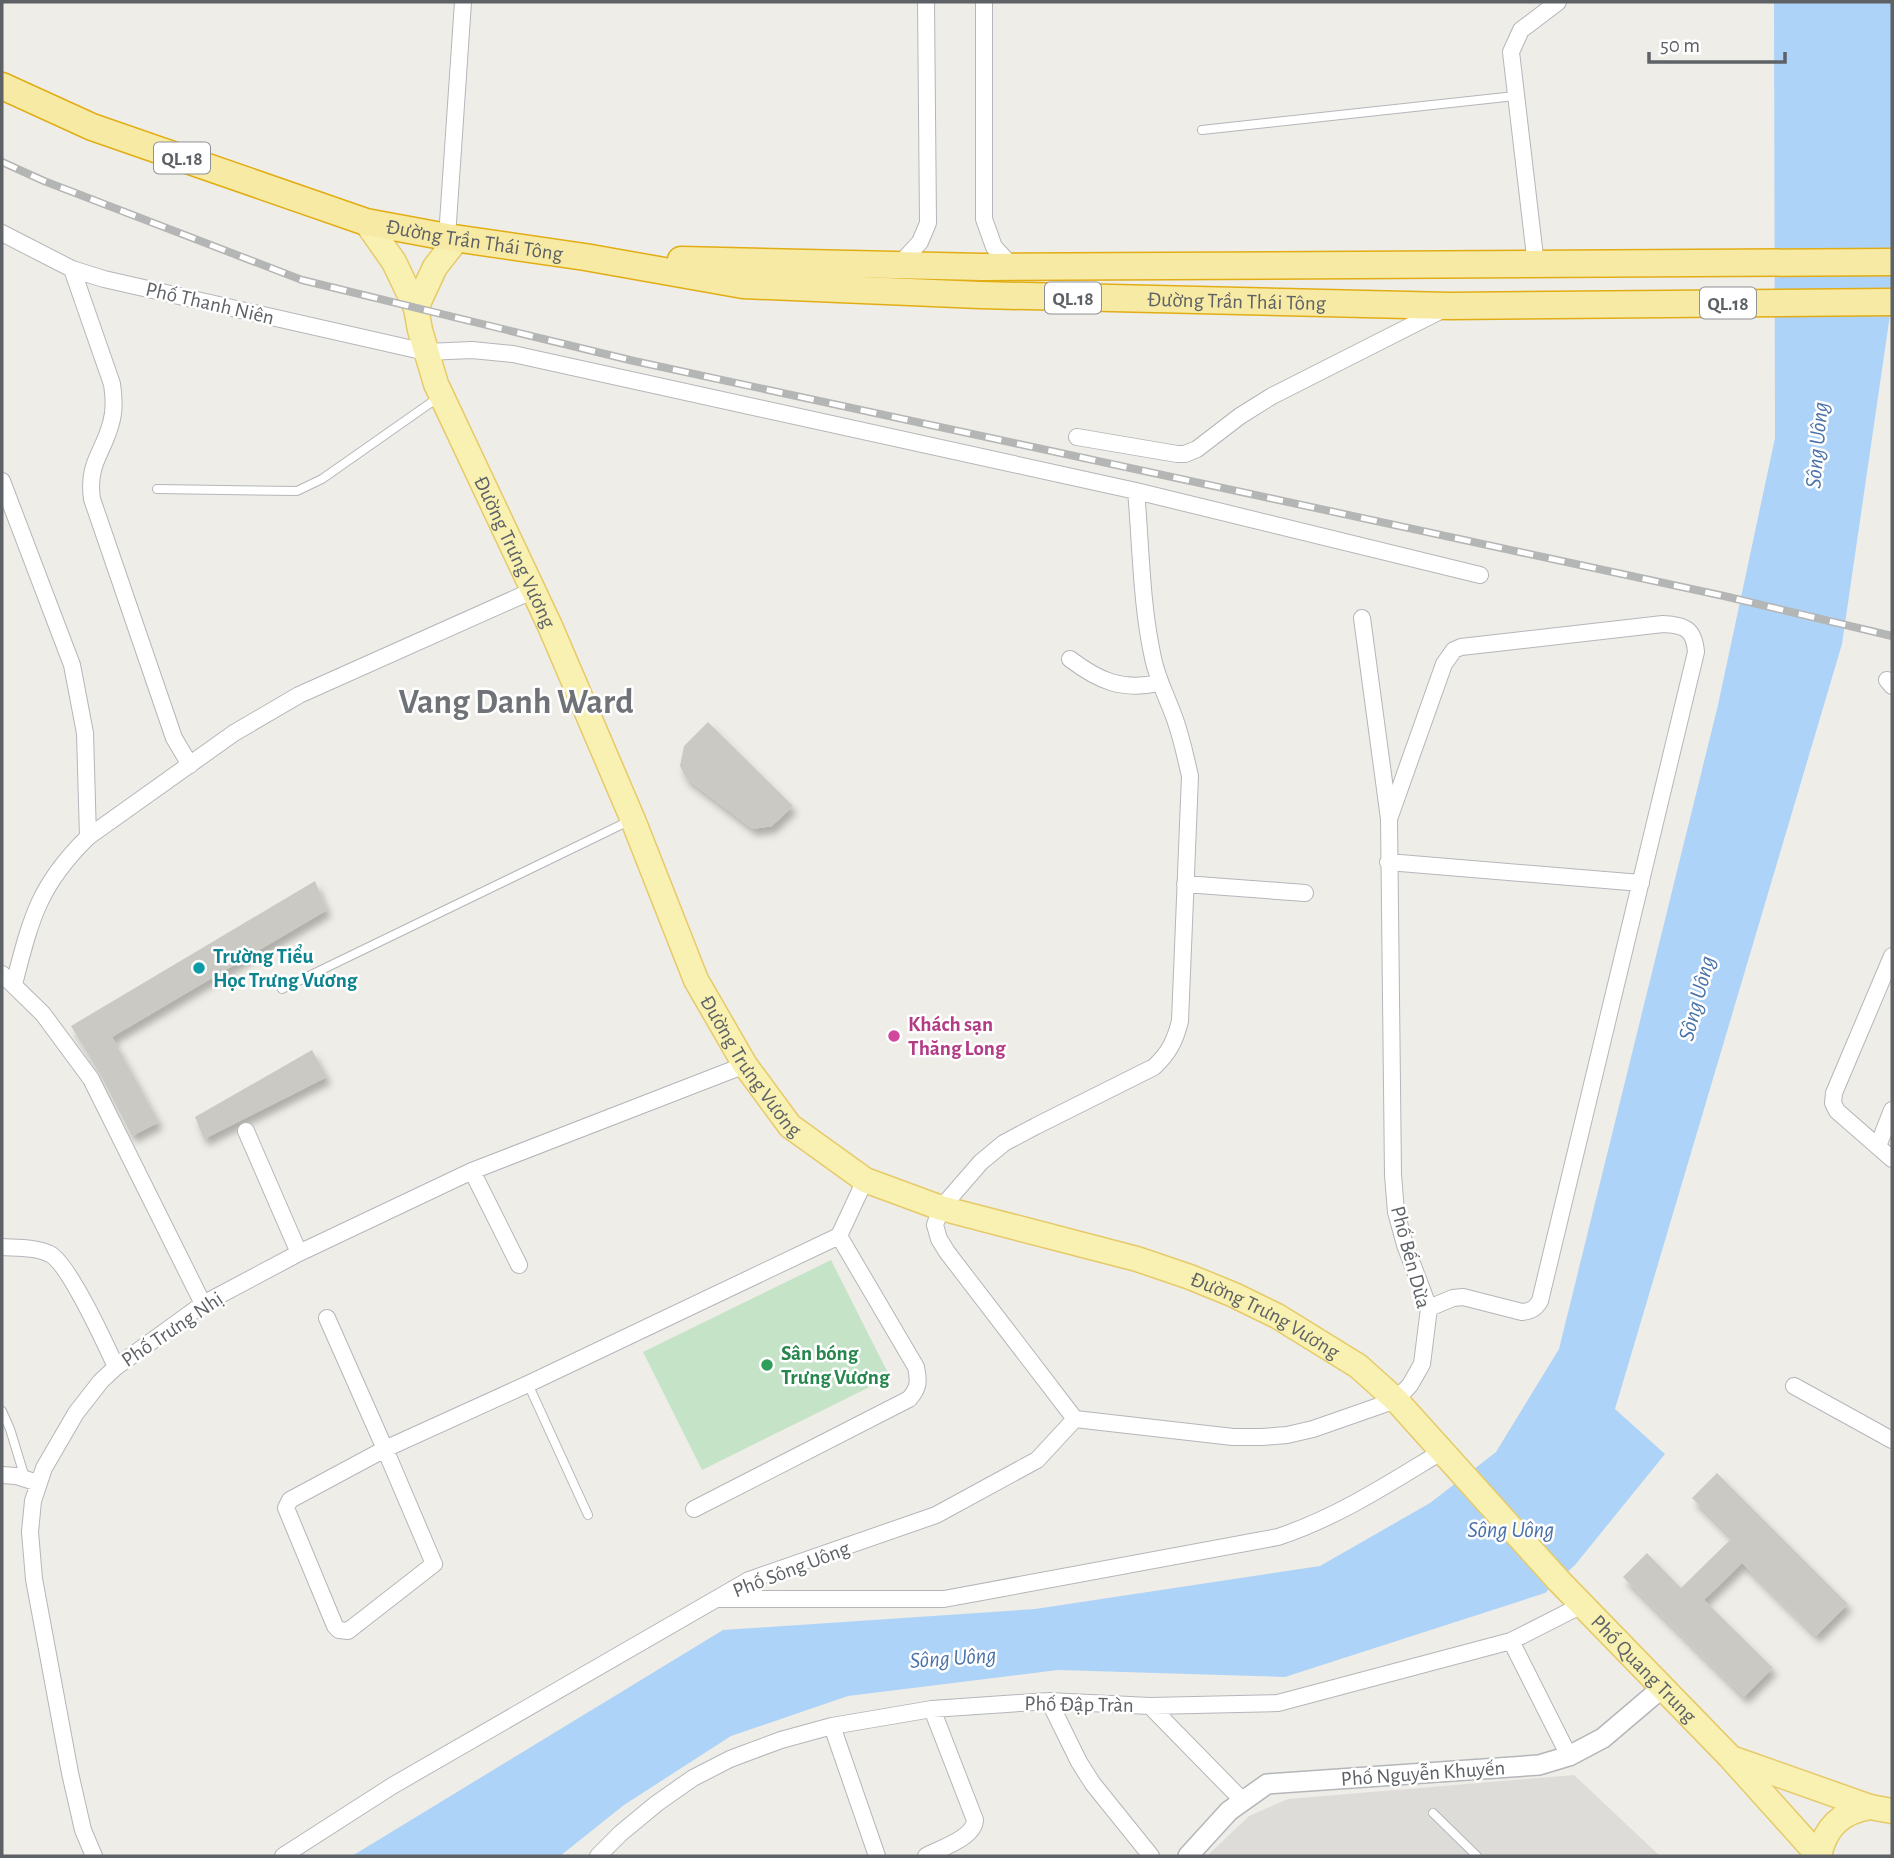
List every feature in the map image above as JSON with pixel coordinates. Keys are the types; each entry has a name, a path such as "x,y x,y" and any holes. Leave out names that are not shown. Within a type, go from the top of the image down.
{"highway":[{"name":"QL.18","path":"2,86 92,127 366,222"},
{"name":"Đường Trần Thái Tông","path":"366,222 743,285 980,295 1448,306 1892,302"},
{"name":"Đường Trần Thái Tông","path":"585,257 1013,267 1892,262"}],"main road":[{"name":"Đường Trưng Vương","path":"366,222 394,262 416,308 426,352 441,395 534,590 632,820 696,980 745,1065 790,1126 865,1180 941,1208 1137,1259 1234,1294 1277,1316 1358,1366 1396,1400 1446,1458"},
{"path":"416,308 452,238"},
{"name":"Phố Quang Trung","path":"1446,1458 1559,1581 1730,1757 1819,1856"},
{"name":"Phố Quang Trung","path":"1730,1757 1881,1809"},
{"name":"Phố Quang Trung","path":"1819,1856 1830,1827 1842,1816 1855,1810 1881,1809"}],"street":[{"path":"452,238 463,2"},
{"path":"898,266 920,242 928,223 926,2"},
{"path":"984,2 984,219 994,247 1013,267"},
{"path":"1536,265 1511,52 1521,30 1558,2"},
{"name":"Phố Thanh Niên","path":"3,237 72,269 104,279 426,352 472,350 513,354 1136,491 1480,575"},
{"path":"72,269 112,384 114,400 111,426 94,461 91,474 92,499 174,738 190,765"},
{"path":"1077,437 1177,454 1191,452 1263,401 1448,306"},
{"path":"2,481 72,665 85,733 88,837"},
{"path":"1136,491 1148,632 1159,683 1183,743 1189,776 1180,1021 1176,1037 1168,1055 1154,1067 1004,1143 981,1162 941,1208 935,1225 943,1245 1075,1419 1233,1437 1262,1437 1313,1429 1396,1400"},
{"path":"203,1304 91,1079 51,1023 8,979 41,897 69,855 88,837 234,733 299,695 534,590"},
{"path":"1362,618 1389,819"},
{"path":"1389,819 1444,664 1454,650 1461,647 1662,624 1688,629 1695,639 1696,652 1540,1301 1530,1311 1522,1312 1462,1297 1429,1308"},
{"path":"1070,659 1093,676 1119,684 1144,686 1159,683"},
{"name":"Phố Bến Dừa","path":"1389,819 1393,1175 1396,1212 1405,1245 1429,1308 1422,1364 1410,1385 1396,1400"},
{"path":"1388,862 1640,883"},
{"path":"1185,884 1305,893"},
{"path":"1892,956 1834,1093 1833,1103 1837,1111 1892,1159"},
{"name":"Phố Trưng Nhị","path":"92,1852 70,1773 30,1556 30,1532 32,1481 76,1413 101,1381 116,1367 203,1304 299,1253 472,1171 745,1065"},
{"path":"1878,1146 1892,1110"},
{"path":"246,1131 299,1253"},
{"path":"472,1171 519,1265"},
{"path":"327,1318 385,1449 434,1564 348,1631 335,1626 286,1508 290,1500 385,1449 839,1236 865,1180"},
{"path":"694,1509 909,1399 916,1391 919,1380 916,1367 839,1236"},
{"path":"2,1247 41,1251 54,1257 94,1320 116,1367"},
{"path":"1794,1386 1892,1440"},
{"name":"Phố Sông Uông","path":"284,1856 392,1786 749,1580 936,1515 1037,1460 1075,1419"},
{"path":"715,1599 944,1599 1279,1537 1345,1510 1446,1458"},
{"path":"2,1475 32,1481"},
{"name":"Phố Đập Tràn","path":"598,1856 656,1804 693,1778 730,1759 832,1726 932,1709 1049,1701 1150,1706 1278,1703 1511,1641 1582,1605"},
{"path":"1511,1641 1569,1756"},
{"name":"Phố Nguyễn Khuyến","path":"1188,1856 1228,1811 1267,1784 1539,1765 1569,1756 1603,1738 1662,1687"},
{"path":"1049,1701 1093,1784 1151,1856"},
{"path":"1150,1706 1243,1801"},
{"path":"926,1856 970,1832 975,1825 932,1709"},
{"path":"832,1726 877,1856"},
{"path":"74,1856 92,1852"}],"lane":[{"path":"1202,130 1515,96"},
{"path":"158,489 297,491 322,479 441,395"},
{"path":"282,989 632,820"},
{"path":"528,1384 588,1515"},
{"path":"2,1411 32,1481"},
{"path":"1433,1813 1477,1856"}],"shaded area":[{"path":"1574,1775 1660,1856 1207,1856 1249,1816 1288,1799"}],"green space":[{"name":"Sân bóng Trưng Vương","path":"831,1260 890,1377 702,1470 643,1352"}],"water":[{"name":"Sông Uông","path":"1774,2 1892,2 1892,301 1842,644 1615,1409 1665,1454 1575,1565 1545,1593 1285,1677 1058,1670 848,1696 731,1736 624,1805 560,1856 352,1856 723,1630 1035,1609 1320,1566 1430,1503 1496,1452 1559,1349 1718,705 1775,438"}],"building":[{"path":"708,722 793,806 772,826 753,829 686,778 680,766 684,746"},
{"name":"Trường Tiểu Học Trưng Vương","path":"315,881 327,910 112,1037 159,1122 132,1136 71,1026"},
{"path":"312,1050 327,1077 204,1139 195,1117"},
{"path":"1717,1473 1848,1604 1816,1636 1742,1563 1704,1600 1773,1668 1744,1697 1623,1577 1647,1553 1681,1588 1732,1538 1692,1498"}],"railway":[{"path":"2,162 44,181 302,280 634,361 1724,596 1892,636"}],"place":[{"name":"Trường Tiểu Học Trưng Vương","path":"199,968"},
{"name":"Khách sạn Thăng Long","path":"894,1036"},
{"name":"Sân bóng Trưng Vương","path":"767,1365"}],"district":[{"name":"Vang Danh Ward","path":"516,701"}]}
